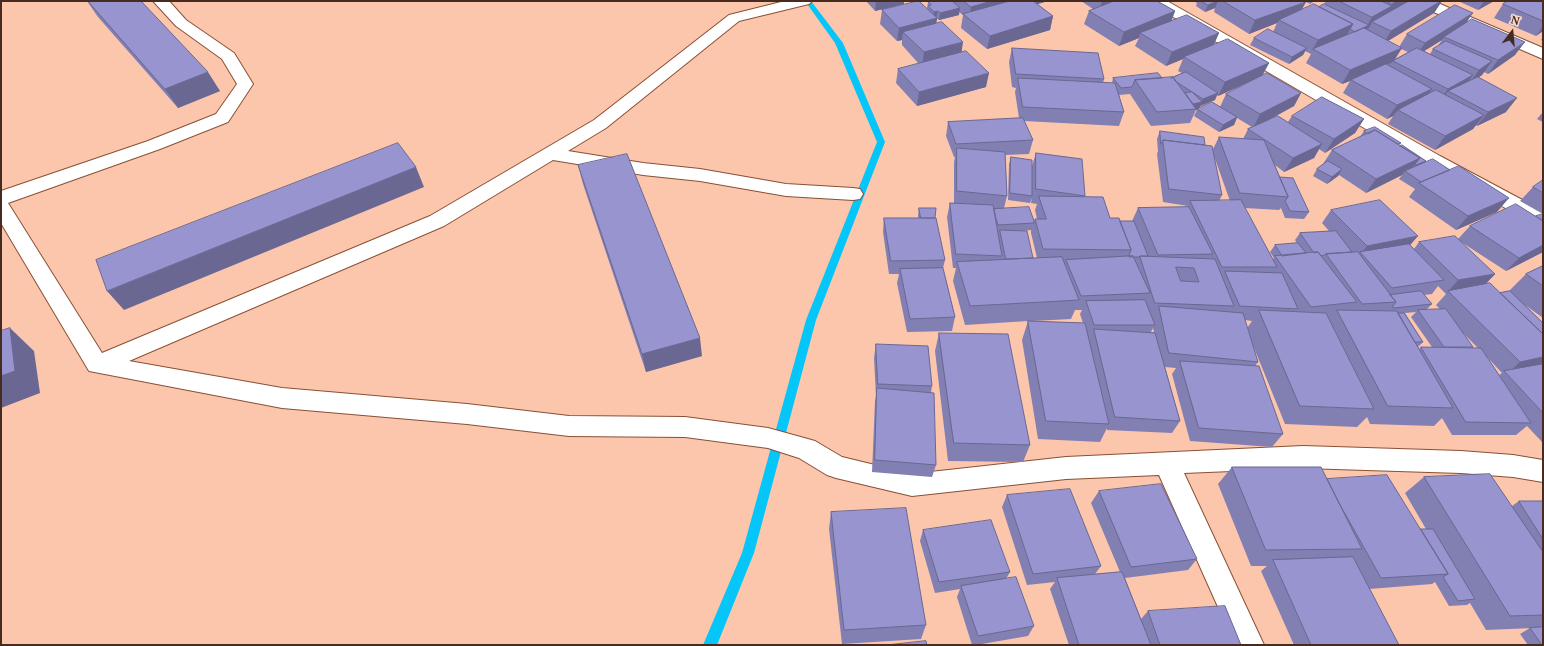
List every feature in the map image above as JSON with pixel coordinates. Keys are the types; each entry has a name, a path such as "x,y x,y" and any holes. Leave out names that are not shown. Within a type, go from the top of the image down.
{"street":[{"path":"1,198 154,145 222,118 245,84 228,56 181,23 161,1"},
{"path":"97,365 437,221 600,124 734,18 804,1"},
{"path":"1156,1 1433,160 1543,220"},
{"path":"1420,1 1543,54"},
{"path":"550,154 643,169 700,175 786,190 853,194"},
{"path":"1,207 97,365 282,398 467,414 569,426 686,427 768,438 806,449 836,467 912,485 1066,468 1310,457 1461,462 1513,466 1543,471"},
{"path":"1167,464 1250,645"}],"building":[{"path":"88,1 141,1 208,72 165,89"},
{"path":"919,1 937,18 899,28 882,10"},
{"path":"928,1 952,1 960,8 940,13 938,11 934,12 928,6 931,5"},
{"path":"964,1 992,1 971,7"},
{"path":"1010,1 1033,1 1053,16 990,36 963,14"},
{"path":"1114,1 1157,1 1175,11 1124,32 1089,11"},
{"path":"1201,1 1218,1 1208,5"},
{"path":"1223,1 1304,1 1306,2 1255,20"},
{"path":"1339,1 1381,1 1392,6 1372,17"},
{"path":"1387,1 1397,1 1392,4"},
{"path":"1409,1 1441,1 1391,31 1372,22"},
{"path":"1508,1 1543,1 1543,21 1503,4"},
{"path":"1314,4 1353,24 1318,40 1279,20"},
{"path":"1324,4 1369,25 1355,32 1350,29 1353,24 1319,7"},
{"path":"1455,5 1473,13 1425,43 1407,34"},
{"path":"1187,15 1219,33 1172,52 1140,33"},
{"path":"1472,19 1525,42 1498,60 1444,37"},
{"path":"942,22 963,42 924,52 903,32"},
{"path":"1364,28 1402,48 1350,70 1313,49"},
{"path":"1268,29 1307,48 1292,57 1254,38"},
{"path":"1228,39 1269,63 1225,82 1184,57"},
{"path":"1446,41 1492,61 1479,70 1433,49"},
{"path":"1012,48 1098,53 1104,79 1016,74"},
{"path":"1417,48 1473,75 1448,89 1393,61"},
{"path":"966,51 989,73 919,92 898,69"},
{"path":"1386,64 1432,89 1397,105 1351,80"},
{"path":"1186,72 1218,93 1203,99 1175,81 1173,77"},
{"path":"1158,73 1162,78 1135,80 1132,87 1121,88 1113,78"},
{"path":"1267,73 1301,93 1260,114 1226,94"},
{"path":"1173,77 1196,109 1157,112 1135,80"},
{"path":"1478,77 1517,98 1488,112 1448,91"},
{"path":"1018,78 1115,83 1124,112 1023,107"},
{"path":"1436,90 1484,115 1445,136 1398,110"},
{"path":"1192,92 1202,102 1193,104 1185,93"},
{"path":"1322,97 1364,119 1334,139 1292,116"},
{"path":"1212,102 1237,117 1223,125 1197,109"},
{"path":"1278,116 1322,144 1293,158 1248,129"},
{"path":"1023,118 1033,140 956,144 948,122"},
{"path":"1375,127 1401,143 1398,144 1375,130 1368,134 1364,131"},
{"path":"1375,130 1420,158 1376,179 1332,150"},
{"path":"1160,131 1204,137 1205,145 1163,140 1161,144"},
{"path":"1219,137 1264,140 1288,197 1240,193"},
{"path":"1163,140 1212,146 1222,195 1169,189"},
{"path":"398,143 416,167 107,291 96,260"},
{"path":"1402,145 1426,161 1416,165 1415,164 1420,158 1400,146"},
{"path":"957,148 1005,152 1007,196 957,191"},
{"path":"1036,153 1082,159 1085,196 1036,189"},
{"path":"627,154 700,338 642,354 578,165"},
{"path":"1011,157 1032,160 1032,196 1010,193"},
{"path":"1433,159 1450,170 1421,182 1405,171"},
{"path":"1328,161 1342,169 1332,177 1317,169"},
{"path":"1459,166 1509,198 1468,216 1419,183"},
{"path":"1280,177 1293,178 1309,212 1290,211 1285,201 1288,197"},
{"path":"1543,180 1543,193 1533,187"},
{"path":"1039,196 1103,197 1110,218 1119,218 1131,250 1043,249 1035,219 1046,219"},
{"path":"1241,200 1277,267 1222,267 1190,201"},
{"path":"1380,200 1418,236 1367,246 1331,210"},
{"path":"950,203 993,205 1002,256 956,254"},
{"path":"1516,204 1543,221 1543,245 1519,258 1470,226"},
{"path":"1029,207 1034,223 998,225 994,209"},
{"path":"1189,207 1213,254 1158,255 1138,208"},
{"path":"919,208 936,208 935,218 921,218"},
{"path":"1543,214 1543,221 1536,216"},
{"path":"884,218 936,218 945,260 891,261"},
{"path":"1120,221 1134,221 1148,256 1129,257 1131,250"},
{"path":"1000,230 1027,231 1033,258 1006,259"},
{"path":"1336,231 1352,252 1326,254 1321,256 1318,252 1314,253 1300,233"},
{"path":"1455,236 1495,274 1458,280 1419,242"},
{"path":"1298,243 1306,253 1282,256 1275,245"},
{"path":"1409,244 1444,280 1392,288 1360,252"},
{"path":"1318,252 1357,302 1311,307 1275,256"},
{"path":"1358,252 1396,302 1362,304 1326,254"},
{"path":"1133,256 1150,293 1081,296 1066,260"},
{"path":"1140,256 1215,259 1234,306 1155,303","holes":["1176,267 1194,268 1199,282 1181,281"]},
{"path":"1062,257 1079,300 970,306 957,262"},
{"path":"1543,266 1543,286 1526,274"},
{"path":"943,268 955,317 910,319 900,269"},
{"path":"1225,271 1282,273 1298,309 1240,306"},
{"path":"1490,283 1543,334 1543,357 1520,362 1448,291"},
{"path":"1421,291 1432,304 1392,307 1396,302 1390,295"},
{"path":"1510,291 1543,323 1543,334 1500,293"},
{"path":"1145,300 1155,325 1094,325 1086,301"},
{"path":"1159,306 1243,313 1258,362 1169,353"},
{"path":"1446,309 1473,347 1444,347 1418,310"},
{"path":"1259,310 1326,313 1374,409 1300,406"},
{"path":"1337,310 1397,311 1453,408 1388,406"},
{"path":"1398,313 1404,313 1423,342 1415,342"},
{"path":"1028,321 1085,323 1109,424 1046,421"},
{"path":"10,328 15,371 1,376 1,331"},
{"path":"1094,329 1155,333 1180,421 1115,417"},
{"path":"939,333 1008,334 1030,445 954,443"},
{"path":"876,344 928,346 932,386 878,384"},
{"path":"1421,347 1481,348 1531,423 1466,422"},
{"path":"1180,361 1259,366 1283,434 1199,428"},
{"path":"1543,364 1543,413 1504,371"},
{"path":"877,388 934,393 936,465 875,460"},
{"path":"1232,467 1321,467 1362,549 1266,550"},
{"path":"1490,474 1543,552 1543,615 1510,616 1424,477"},
{"path":"1387,475 1448,574 1381,578 1327,479"},
{"path":"1161,484 1197,559 1131,567 1099,491"},
{"path":"1070,489 1101,566 1033,574 1007,495"},
{"path":"1519,501 1543,501 1543,539"},
{"path":"906,508 926,625 844,630 831,512"},
{"path":"991,520 1010,572 939,582 923,530"},
{"path":"1421,529 1433,529 1475,599 1458,601 1443,577 1448,574"},
{"path":"1353,557 1399,645 1311,645 1273,560"},
{"path":"1122,572 1151,645 1079,645 1057,578"},
{"path":"1016,577 1034,626 978,636 961,586"},
{"path":"1225,606 1241,645 1160,645 1148,611"},
{"path":"1543,627 1543,645 1542,645 1530,628"},
{"path":"926,641 927,645 887,645"}],"waterway":[{"path":"710,645 748,553 811,320 881,142 839,43 808,1"}]}
